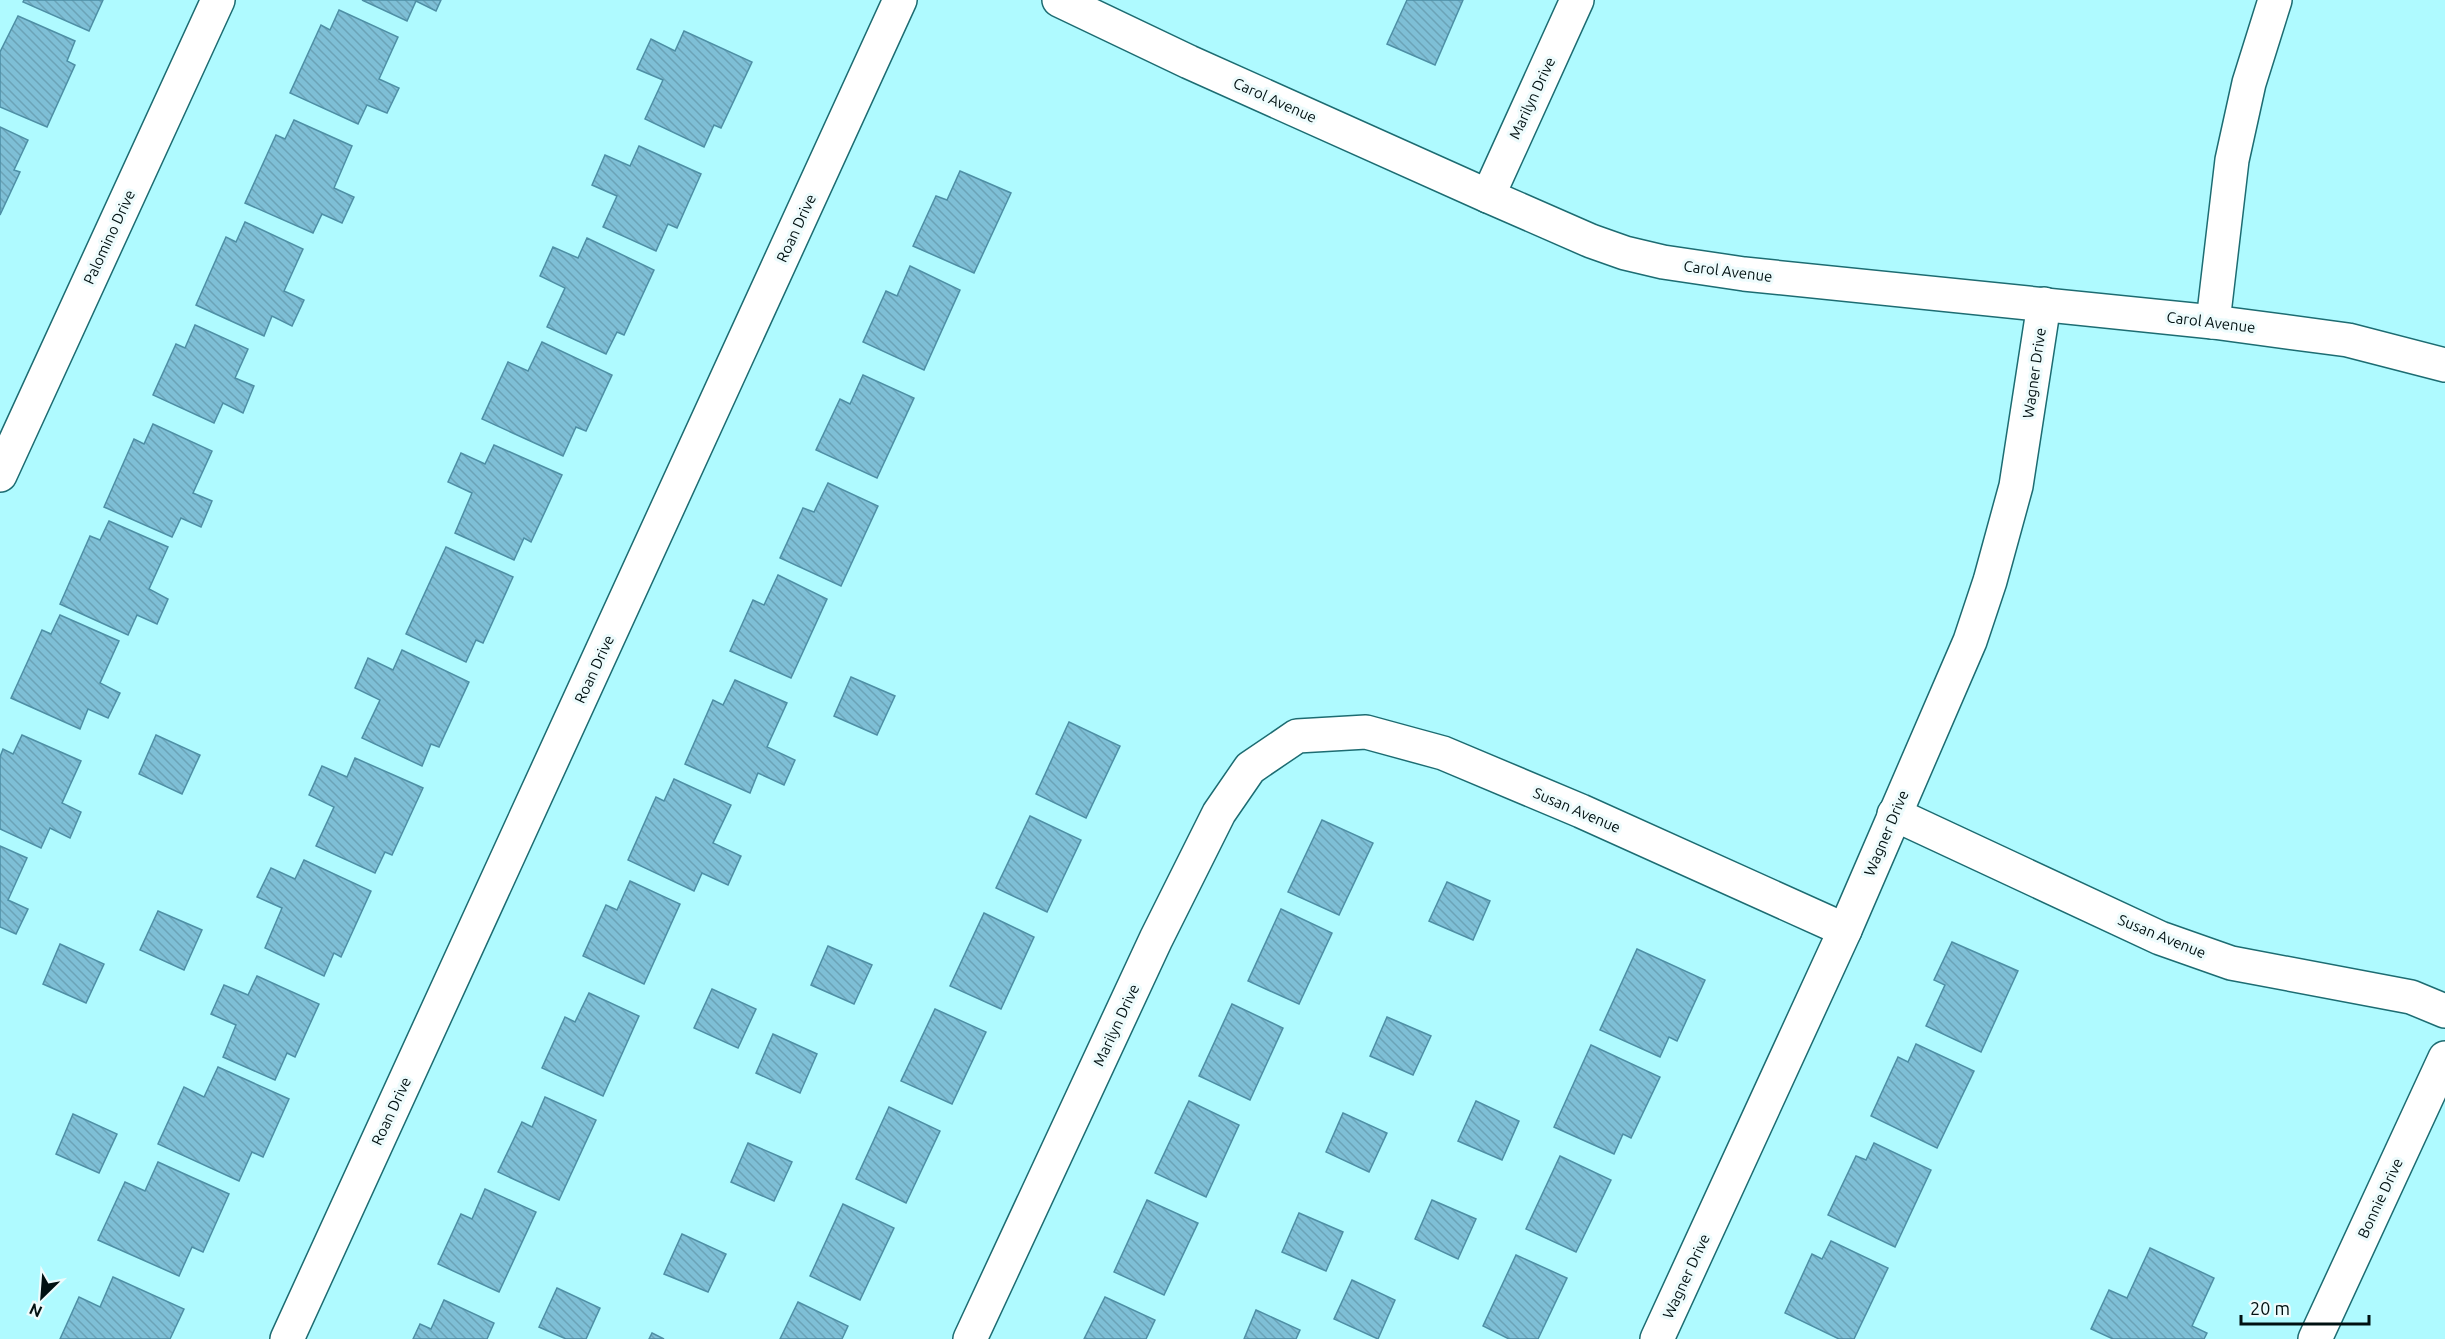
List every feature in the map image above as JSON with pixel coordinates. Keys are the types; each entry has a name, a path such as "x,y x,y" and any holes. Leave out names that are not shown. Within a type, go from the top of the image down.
{"street":[{"name":"Palomino Drive","path":"0,475 218,0"},
{"name":"Roan Drive","path":"287,1339 900,0"},
{"name":"Carol Avenue","path":"1059,0 1190,62 1488,196 1625,253 1663,262 1744,274 2213,321 2348,340 2445,365"},
{"name":"Marilyn Drive","path":"1488,196 1577,0"},
{"path":"2213,321 2232,160 2249,82 2275,0"},
{"name":"Wagner Drive","path":"1657,1339 1845,930 1970,641 1990,581 2022,458 2043,304"},
{"name":"Susan Avenue","path":"1297,736 1366,732 1443,753 1581,811 1845,930"},
{"name":"Marilyn Drive","path":"970,1339 1156,939 1219,813 1250,768 1297,736"},
{"name":"Susan Avenue","path":"1894,814 2160,938 2231,963 2411,997 2445,1011"},
{"name":"Bonnie Drive","path":"2315,1339 2445,1058"}],"building":[{"path":"24,0 103,0 89,31 23,2"},
{"path":"362,0 441,0 436,11 416,1 407,21"},
{"path":"1407,0 1463,0 1435,65 1387,44"},
{"path":"339,10 398,37 379,79 399,88 387,113 367,105 358,124 290,93 321,25 330,30"},
{"path":"18,16 75,41 67,61 75,65 47,127 0,107 0,52"},
{"path":"684,31 752,62 721,128 714,125 704,147 645,119 663,80 637,69 651,39 675,51"},
{"path":"294,120 352,146 334,188 354,197 342,223 322,214 313,233 245,203 276,135 285,139"},
{"path":"0,127 28,140 14,170 20,172 0,215"},
{"path":"639,146 701,174 677,228 668,224 656,251 603,227 617,196 592,185 605,155 630,166"},
{"path":"960,171 1011,193 974,273 913,246 936,196 947,200"},
{"path":"245,222 303,249 284,291 304,300 292,326 272,316 264,336 196,305 226,237 236,242"},
{"path":"587,238 654,270 624,335 617,332 606,354 547,327 565,288 540,276 553,247 578,258"},
{"path":"910,266 960,290 924,370 863,342 886,291 897,296"},
{"path":"195,325 248,349 235,378 254,386 243,413 223,403 214,423 153,395 176,344 185,348"},
{"path":"542,342 612,375 586,431 576,427 563,456 482,419 508,362 528,371"},
{"path":"863,375 914,398 877,478 816,450 840,399 850,404"},
{"path":"153,424 212,451 193,493 212,501 201,527 181,518 172,537 104,507 134,439 144,444"},
{"path":"494,445 562,475 531,542 524,538 514,560 455,533 472,493 448,482 461,453 485,464"},
{"path":"828,483 878,506 841,586 780,558 803,508 814,512"},
{"path":"109,521 168,547 149,589 168,599 157,624 137,615 128,635 60,604 90,536 100,540"},
{"path":"446,547 513,577 483,643 476,640 466,662 406,634"},
{"path":"778,575 827,599 791,678 730,651 753,600 764,605"},
{"path":"60,615 119,641 100,683 120,693 108,718 88,709 80,729 11,698 42,630 51,634"},
{"path":"402,650 469,682 439,747 431,744 422,766 362,738 380,700 355,688 368,658 393,670"},
{"path":"851,677 895,696 877,735 834,716"},
{"path":"735,680 787,703 767,747 795,760 784,785 758,773 750,793 685,764 713,700 723,705"},
{"path":"1069,722 1120,746 1086,818 1036,794"},
{"path":"22,735 81,761 62,803 81,812 70,838 50,828 41,848 0,829 0,757 3,749 13,754"},
{"path":"156,735 200,755 182,794 139,774"},
{"path":"355,758 423,788 392,855 385,852 375,873 316,846 334,807 309,795 322,766 347,777"},
{"path":"674,779 731,805 713,843 741,856 728,885 702,873 694,891 628,860 656,797 664,801"},
{"path":"1030,816 1081,840 1047,912 996,888"},
{"path":"1322,820 1373,843 1339,915 1288,892"},
{"path":"0,846 27,858 8,900 28,909 16,934 0,927"},
{"path":"304,860 371,891 341,957 334,953 324,976 265,948 282,908 257,897 271,868 295,879"},
{"path":"630,881 680,904 644,984 583,956 606,905 617,910"},
{"path":"1447,882 1490,901 1473,940 1429,921"},
{"path":"1281,909 1332,933 1299,1004 1248,981"},
{"path":"158,911 202,930 184,970 140,950"},
{"path":"984,913 1034,937 1001,1009 950,986"},
{"path":"1952,942 2018,971 1981,1052 1926,1026 1945,985 1934,980"},
{"path":"60,944 104,964 86,1003 43,984"},
{"path":"828,946 872,965 854,1004 811,985"},
{"path":"1637,949 1705,980 1677,1041 1669,1037 1660,1057 1600,1030"},
{"path":"257,976 319,1004 295,1057 287,1053 275,1080 223,1057 236,1025 211,1014 224,985 248,995"},
{"path":"712,989 756,1009 738,1048 694,1028"},
{"path":"589,993 639,1016 603,1096 542,1068 565,1017 575,1022"},
{"path":"1232,1004 1283,1028 1250,1100 1199,1076"},
{"path":"935,1009 986,1032 952,1104 901,1081"},
{"path":"1387,1017 1431,1036 1413,1075 1370,1056"},
{"path":"773,1034 817,1054 800,1093 756,1073"},
{"path":"1916,1044 1974,1071 1937,1148 1871,1116 1898,1057 1908,1062"},
{"path":"1591,1045 1660,1077 1631,1138 1623,1134 1614,1154 1554,1127"},
{"path":"218,1067 289,1099 263,1157 252,1152 239,1181 158,1144 184,1087 204,1097"},
{"path":"545,1097 596,1120 559,1200 498,1172 522,1122 532,1127"},
{"path":"1189,1101 1239,1125 1206,1197 1155,1173"},
{"path":"1476,1101 1519,1121 1502,1160 1458,1141"},
{"path":"889,1107 940,1131 906,1203 856,1179"},
{"path":"1343,1113 1387,1133 1369,1172 1326,1152"},
{"path":"73,1114 117,1134 99,1173 56,1154"},
{"path":"748,1143 792,1162 774,1201 731,1182"},
{"path":"1874,1143 1931,1170 1895,1247 1828,1215 1856,1156 1866,1160"},
{"path":"1560,1156 1611,1180 1576,1252 1526,1229"},
{"path":"158,1162 229,1194 203,1252 192,1247 179,1276 98,1240 125,1182 145,1191"},
{"path":"485,1189 536,1212 499,1292 438,1264 461,1214 472,1219"},
{"path":"1147,1200 1198,1223 1164,1295 1114,1272"},
{"path":"1432,1200 1476,1219 1458,1259 1415,1239"},
{"path":"843,1204 894,1228 860,1300 810,1276"},
{"path":"1299,1213 1343,1232 1326,1271 1282,1252"},
{"path":"682,1234 726,1254 708,1292 664,1274"},
{"path":"1831,1241 1888,1268 1854,1339 1839,1339 1785,1313 1812,1254 1822,1259"},
{"path":"2150,1248 2214,1278 2192,1326 2207,1333 2204,1339 2113,1339 2091,1329 2109,1290 2127,1298"},
{"path":"1516,1255 1567,1278 1538,1339 1509,1339 1483,1326"},
{"path":"113,1277 184,1309 170,1339 60,1339 79,1297 100,1307"},
{"path":"1352,1280 1395,1300 1378,1339 1334,1319"},
{"path":"557,1288 600,1308 586,1339 566,1339 539,1327"},
{"path":"1105,1297 1155,1320 1146,1339 1084,1339"},
{"path":"444,1300 494,1323 487,1339 413,1339 420,1324 431,1329"},
{"path":"798,1302 848,1326 842,1339 780,1339"},
{"path":"1256,1310 1300,1330 1296,1339 1244,1339"},
{"path":"652,1333 664,1339 649,1339"}]}
